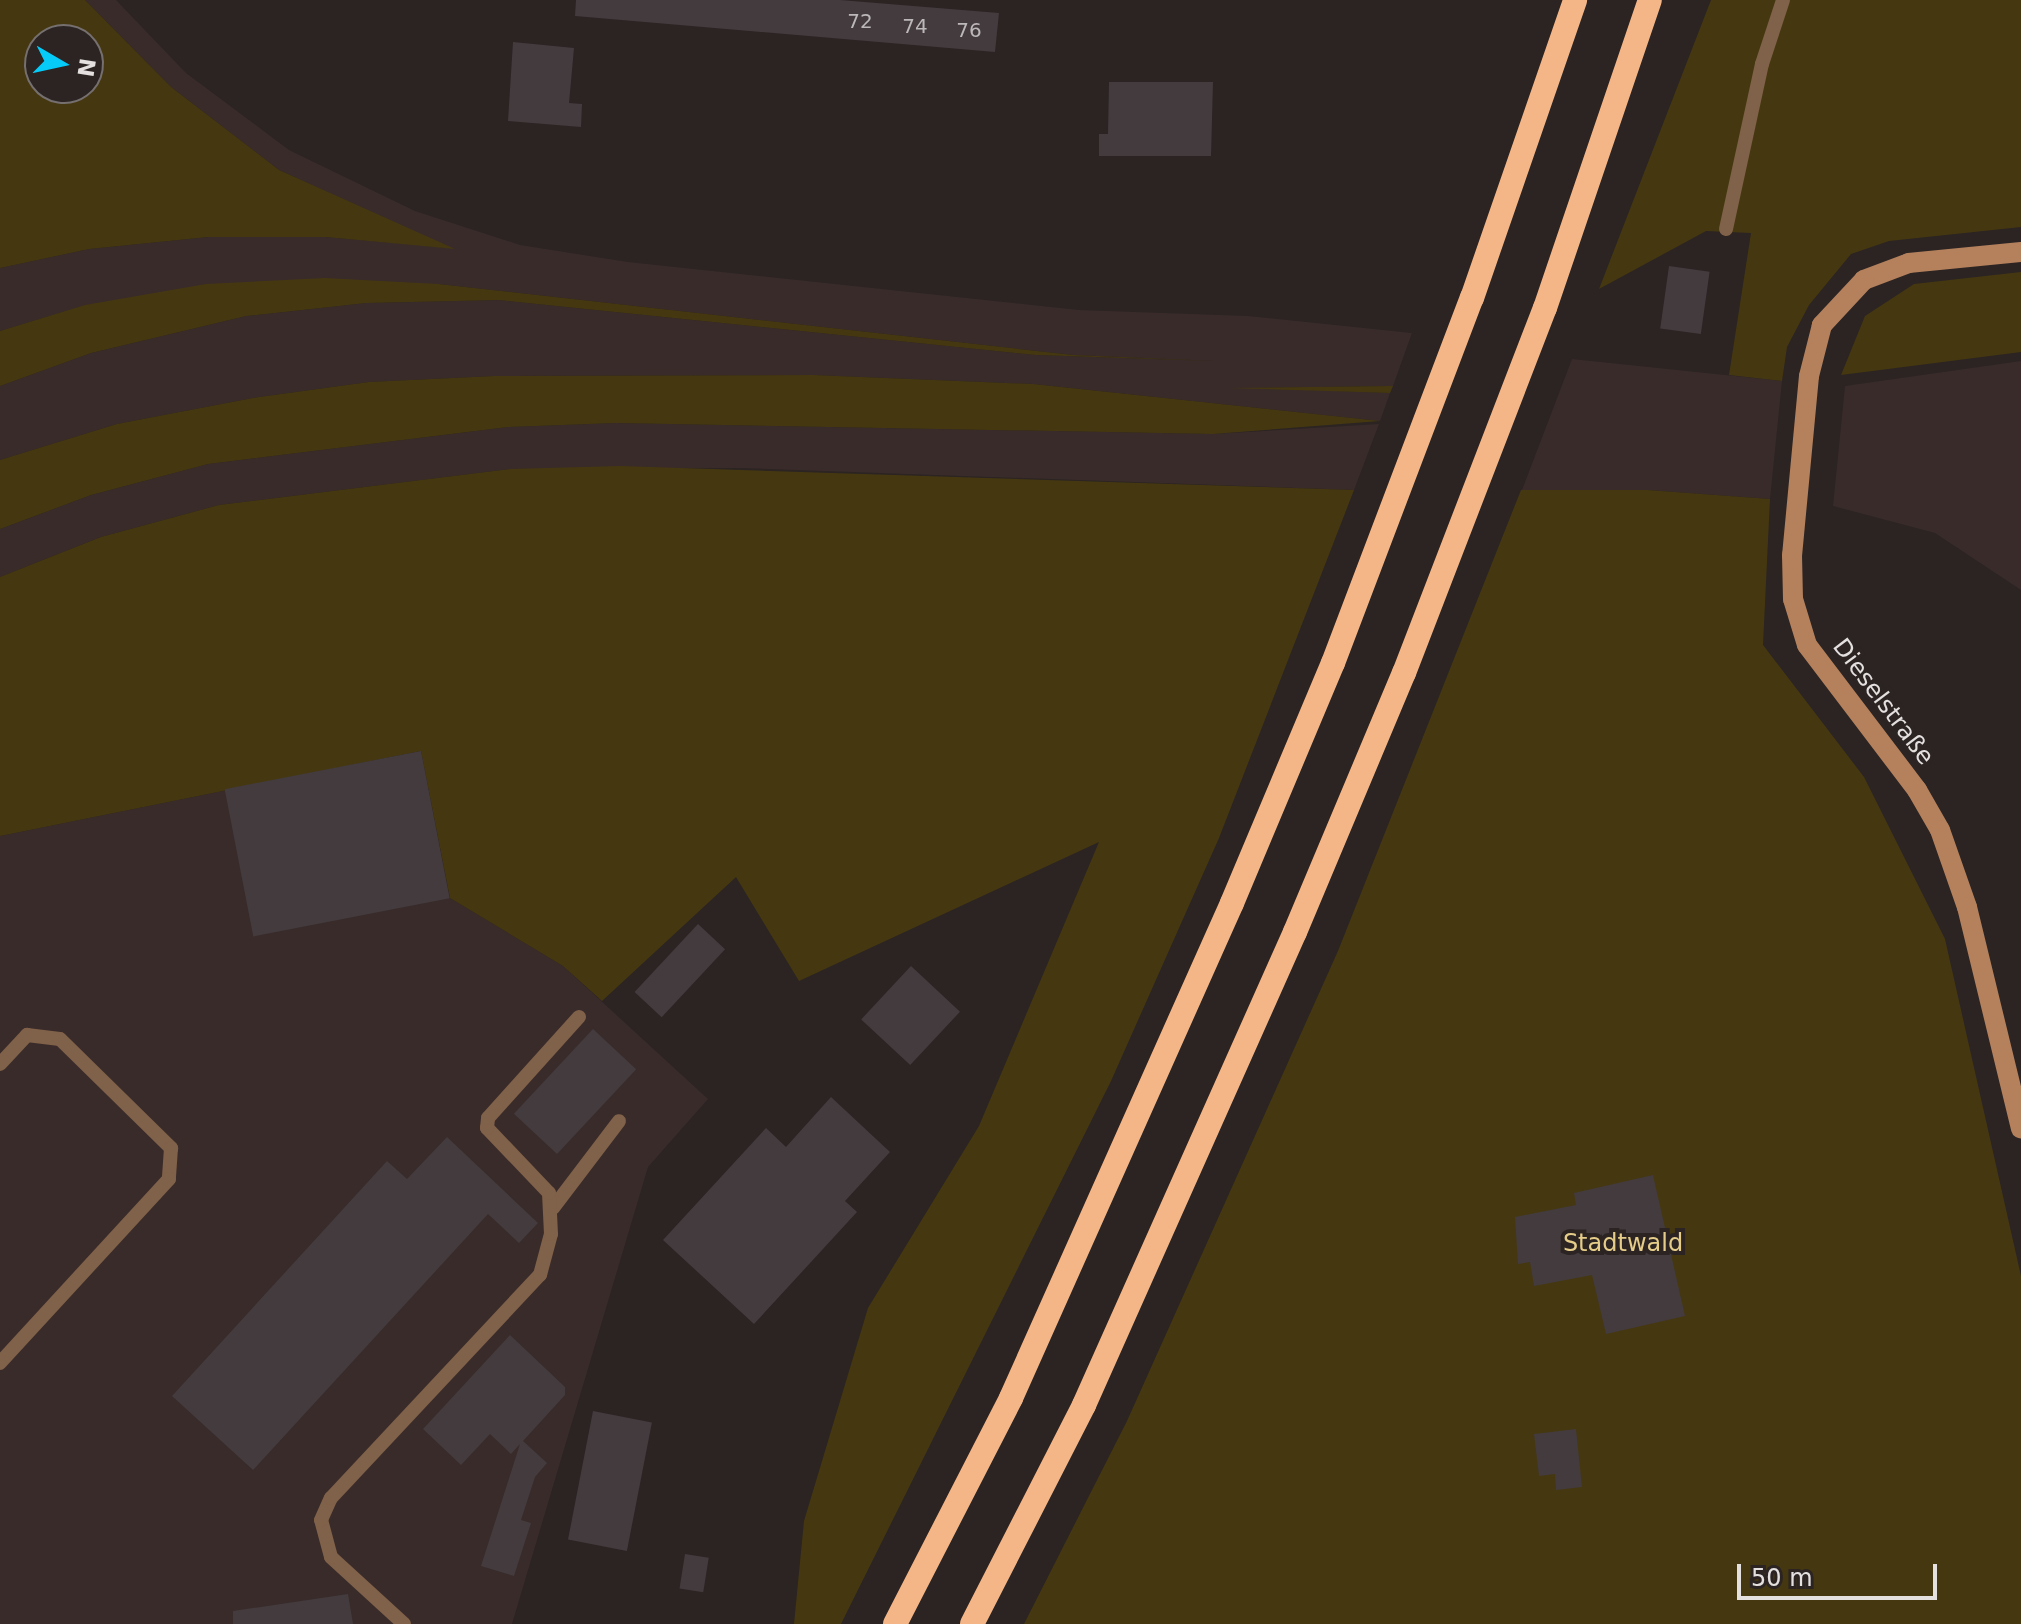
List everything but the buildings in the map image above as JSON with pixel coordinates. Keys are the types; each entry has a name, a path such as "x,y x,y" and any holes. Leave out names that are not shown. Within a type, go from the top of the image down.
{"highway":[{"path":"895,1624 1011,1398 1232,903 1333,663 1472,298 1575,0"},
{"path":"972,1624 1084,1405 1295,932 1404,673 1545,308 1650,0"}],"street":[{"name":"Dieselstraße","path":"2021,252 1909,263 1864,280 1822,325 1809,376 1795,514 1793,599 1807,645 1917,790 1940,830 1967,907 2021,1129"}],"lane":[{"path":"1726,229 1762,64 1783,0"},
{"path":"553,1208 538,1179 487,1128 488,1118 579,1017"},
{"path":"0,1064 27,1035 60,1039 171,1148 169,1179 0,1363"},
{"path":"404,1624 331,1557 321,1520 331,1498 540,1275 553,1208 619,1121"}],"shaded area":[{"path":"85,0 116,0 186,73 289,150 415,211 520,245 628,262 1079,310 1248,316 1412,333 1393,386 1256,388 1390,393 1380,421 1033,384 813,375 495,376 369,382 253,398 117,424 0,460 0,386 91,353 246,316 366,303 499,300 1036,355 1214,361 1073,355 438,284 86,305 0,331 0,268 89,249 208,237 326,237 451,248 279,170 171,87"},
{"path":"1572,359 1782,381 1770,499 1647,490 1522,490"},
{"path":"2021,361 2021,590 1935,533 1833,506 1845,386"},
{"path":"616,423 1213,434 1379,424 1354,490 741,468 510,469 219,505 101,537 0,577 0,529 91,495 208,464 508,427"},
{"path":"421,751 450,898 563,966 708,1099 648,1167 512,1624 0,1624 0,836"}],"green space":[{"path":"0,0 85,0 171,87 279,170 455,249 326,237 208,237 89,249 0,268"},
{"path":"1711,0 2021,0 2021,227 1889,241 1851,254 1809,305 1787,347 1782,381 1729,375 1751,233 1706,231 1599,289"},
{"path":"2021,272 2021,352 1841,375 1865,316 1914,284"},
{"path":"325,278 438,284 1073,355 1214,361 1036,355 499,300 366,303 246,316 91,353 0,386 0,331 85,305 206,284"},
{"path":"813,375 1033,384 1380,421 1213,434 616,423 508,427 208,464 91,495 0,529 0,460 117,424 253,398 369,382 495,376"},
{"path":"1393,386 1390,393 1228,388"},
{"path":"620,466 1354,490 1219,838 1111,1081 841,1624 794,1624 804,1521 868,1308 979,1126 1099,842 799,981 736,877 602,1001 563,966 450,898 421,751 0,836 0,577 101,537 219,505 510,469"},
{"name":"Stadtwald","path":"1521,490 1647,490 1770,499 1763,645 1864,777 1945,939 2021,1276 2021,1624 1024,1624 1127,1421 1338,951"}]}
